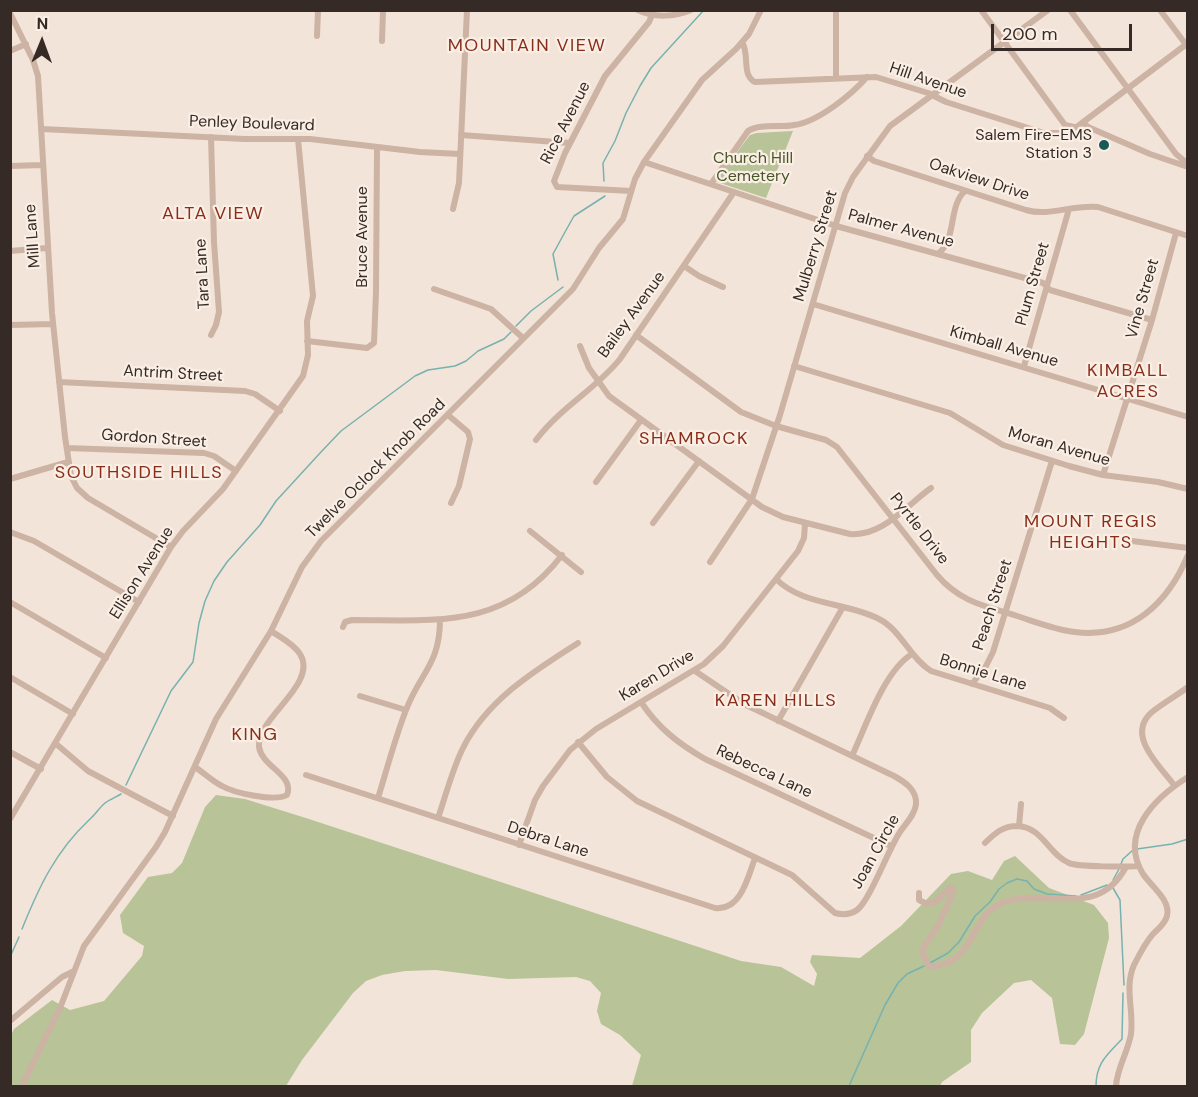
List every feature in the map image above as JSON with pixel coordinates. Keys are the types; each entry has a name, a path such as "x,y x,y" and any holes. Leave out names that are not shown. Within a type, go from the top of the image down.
{"street":[{"path":"317,36 318,10"},
{"path":"381,41 383,10"},
{"path":"453,209 459,183 467,10"},
{"path":"638,10 652,15 681,14 691,10"},
{"name":"Twelve Oclock Knob Road","path":"22,1086 60,1008 84,946 156,847 173,816 222,708 271,631 295,579 321,541 573,289 598,248 623,219 631,191 644,162 702,80 742,42 761,10"},
{"path":"836,10 836,78"},
{"path":"981,10 1065,124 1075,127"},
{"name":"Mulberry Street","path":"710,562 752,500 849,184 890,126 1005,44 1048,10"},
{"path":"1070,10 1176,154 1188,165"},
{"path":"1161,10 1187,44"},
{"name":"Mill Lane","path":"10,13 26,44 38,76 53,324 68,462 74,483 88,498 171,548"},
{"name":"Rice Avenue","path":"631,191 557,186 554,181 570,143 605,76 649,22 652,15"},
{"name":"Hill Avenue","path":"742,42 746,48 749,78 754,82 881,78 946,102 1044,133 1064,134 1187,44"},
{"path":"10,51 26,44"},
{"path":"711,184 748,131 754,128 807,122 853,91 867,77"},
{"path":"1083,122 1088,127 1145,152 1188,165"},
{"name":"Penley Boulevard","path":"42,129 298,139 460,154"},
{"path":"461,135 570,143"},
{"name":"Tara Lane","path":"211,137 219,312 211,335"},
{"name":"Ellison Avenue","path":"10,819 171,548 183,531 216,499 280,411 306,369 307,321 313,296 298,139"},
{"name":"Bruce Avenue","path":"307,341 368,348 374,343 377,147"},
{"name":"Oakview Drive","path":"867,156 965,191 1038,213 1098,207 1188,236"},
{"name":"Palmer Avenue","path":"644,162 836,226 1043,283 1059,292 1152,320"},
{"path":"10,166 43,165"},
{"path":"939,253 945,248 958,201 965,191"},
{"name":"Bailey Avenue","path":"536,440 557,415 615,365 734,192"},
{"name":"Plum Street","path":"1024,366 1069,209"},
{"name":"Vine Street","path":"1103,475 1152,320 1176,233"},
{"path":"10,250 47,248"},
{"path":"684,266 699,276 723,286"},
{"path":"434,289 491,309 523,338"},
{"name":"Kimball Avenue","path":"813,304 1188,417"},
{"path":"10,325 53,324"},
{"name":"Pyrtle Drive","path":"636,336 732,407 750,417 826,440 837,447 948,587 970,601 1075,632 1099,632 1114,629 1138,619 1163,598 1174,583 1188,555"},
{"path":"580,346 589,368 609,396 773,513 805,524 850,534 861,534 875,530 931,488"},
{"name":"Moran Avenue","path":"794,366 950,413 996,442 1052,461 1103,475 1158,482 1188,489"},
{"name":"Antrim Street","path":"59,382 245,391 255,394 280,411"},
{"path":"448,415 468,432 470,439 459,486 452,503"},
{"path":"596,482 641,420"},
{"name":"Gordon Street","path":"67,448 204,453 214,456 236,471"},
{"path":"653,523 699,461"},
{"name":"Peach Street","path":"972,684 991,659 1052,461"},
{"path":"10,479 68,462"},
{"name":"Karen Drive","path":"519,844 535,800 563,758 578,742 596,729 695,671 723,646 801,544 805,524"},
{"path":"530,531 581,572"},
{"path":"10,532 34,541 139,602"},
{"path":"1124,543 1132,541 1188,548"},
{"path":"343,627 345,622 352,620 440,620 471,616 504,603 545,575 562,555"},
{"name":"Bonnie Lane","path":"776,579 792,591 882,620 912,654 931,671 1050,708 1064,718"},
{"path":"10,602 106,658"},
{"path":"778,721 843,607"},
{"path":"378,798 406,710 435,657 439,642 440,620"},
{"path":"195,767 230,790 276,798 283,798 288,793 287,781 264,759 259,743 262,731 295,687 301,671 302,659 298,651 271,631"},
{"path":"438,818 459,756 476,727 518,683 578,643"},
{"path":"852,756 891,673 912,654"},
{"name":"Joan Circle","path":"578,742 607,777 637,801 792,875 831,910 843,915 853,912 861,905 891,846 913,814 916,804 912,789 902,780 736,700 695,671"},
{"path":"10,677 73,714"},
{"path":"1174,785 1145,747 1142,730 1150,714 1188,687"},
{"path":"360,696 406,710"},
{"name":"Rebecca Lane","path":"641,702 664,731 685,748 891,846"},
{"path":"55,743 88,771 173,816"},
{"path":"10,752 41,770"},
{"name":"Debra Lane","path":"306,775 720,909 730,906 738,898 755,858"},
{"path":"1116,1086 1130,1036 1128,989 1131,973 1147,942 1164,923 1167,915 1165,902 1139,866 1136,852 1140,824 1147,811 1174,785 1188,777"},
{"path":"1019,826 1021,804"},
{"path":"985,843 1000,830 1019,826 1034,830 1059,858 1074,865 1139,866"},
{"path":"919,893 919,900 927,904 935,902 951,887 954,890 938,926 922,950 922,955 932,967 949,962 958,956 982,919 999,905 1028,898 1085,899 1111,887 1122,866"},
{"path":"10,1021 62,976 74,970"}],"green space":[{"name":"Church Hill Cemetery","path":"793,131 766,198 717,182 750,135"},
{"path":"216,795 245,799 309,819 741,961 781,967 814,986 817,974 810,962 812,955 860,958 901,926 951,874 968,871 992,880 1004,861 1015,856 1049,888 1094,905 1108,923 1109,938 1084,1034 1075,1045 1060,1044 1052,998 1031,980 1014,983 982,1013 971,1030 971,1062 942,1082 940,1086 632,1086 641,1055 620,1035 601,1024 597,1011 601,993 590,981 576,977 508,979 436,970 405,971 382,975 366,981 353,993 302,1060 286,1086 11,1086 11,1035 14,1029 52,1000 70,1010 104,1001 142,956 144,946 123,933 120,915 148,877 172,873 182,863 205,807"}],"waterway":[{"path":"604,181 603,163 640,86 651,68 704,10"},
{"path":"558,280 553,254 565,232 574,216 605,196"},
{"path":"516,326 531,311 563,287"},
{"path":"126,785 171,691 193,662 199,623 214,581 227,562 260,525 276,501 341,431 415,376 428,370 455,366 466,361 478,351 504,339 511,332"},
{"path":"22,929 57,857 103,805 121,794"},
{"path":"1137,849 1172,844 1188,839"},
{"path":"1121,864 1133,850"},
{"path":"1113,880 1119,869"},
{"path":"930,963 948,953 959,942 975,916 1007,883 1017,879 1027,881 1034,889 1047,894 1076,896"},
{"path":"1081,895 1107,885"},
{"path":"1113,888 1120,900 1124,985"},
{"path":"10,957 19,937"},
{"path":"849,1086 885,1005 898,983 907,974 924,966"},
{"path":"1096,1086 1100,1065 1122,1039 1123,993"}],"place":[{"name":"Salem Fire-EMS Station 3","path":"1104,145"}],"district":[{"name":"MOUNTAIN VIEW","path":"527,46"},
{"name":"ALTA VIEW","path":"213,214"},
{"name":"KIMBALL ACRES","path":"1128,382"},
{"name":"SHAMROCK","path":"694,439"},
{"name":"SOUTHSIDE HILLS","path":"139,473"},
{"name":"MOUNT REGIS HEIGHTS","path":"1091,532"},
{"name":"KAREN HILLS","path":"776,701"},
{"name":"KING","path":"255,735"}]}
